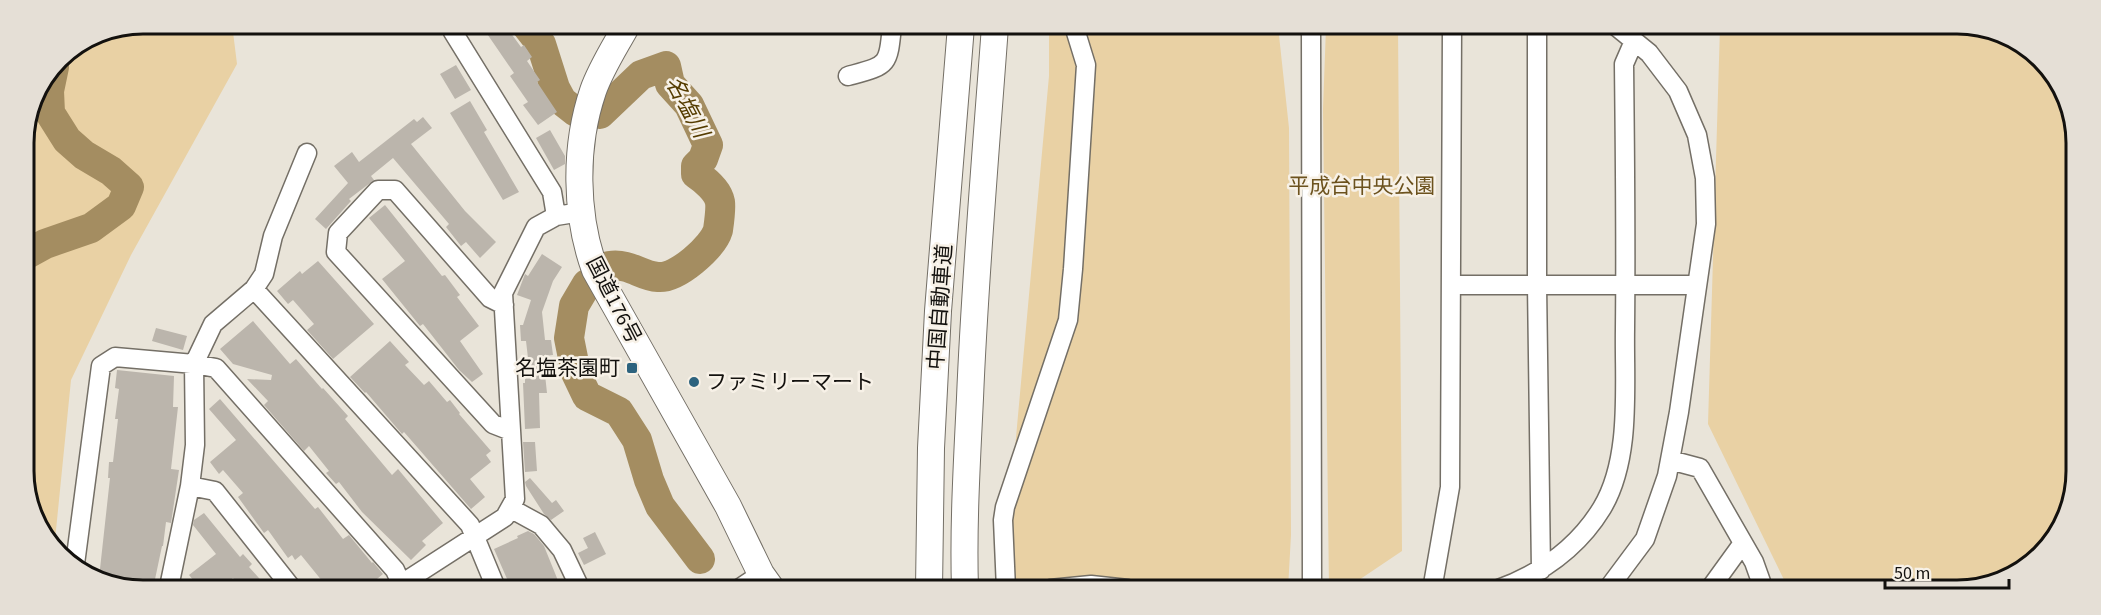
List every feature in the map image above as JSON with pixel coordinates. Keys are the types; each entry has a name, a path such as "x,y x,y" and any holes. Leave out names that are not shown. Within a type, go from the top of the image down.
{"highway":[{"name":"国道176号","path":"622,34 598,79 588,110 579,178 581,212 588,249 595,270 728,506 765,580"},
{"name":"中国自動車道","path":"929,580 931,448 938,311 960,34"},
{"name":"中国自動車道","path":"965,580 974,309 994,34"}],"street":[{"path":"454,34 552,192 556,216"},
{"path":"848,76 878,68 889,55 891,34"},
{"path":"1006,580 1003,520 1005,507 1068,320 1086,65 1076,34"},
{"path":"1311,34 1312,580"},
{"path":"1434,580 1450,487 1452,34"},
{"path":"1537,34 1537,285 1541,570"},
{"path":"1615,580 1645,540 1667,476 1679,412 1706,224 1705,178 1697,135 1678,91 1649,53 1626,34"},
{"path":"1522,580 1567,552 1587,529 1603,507 1615,476 1623,441 1626,285 1624,64 1634,41"},
{"path":"171,580 190,486 195,445 194,364 213,324 254,289 264,274 273,236 307,153"},
{"path":"504,305 490,298 395,190 378,190 338,233 336,252 493,424 511,431"},
{"path":"409,580 505,517 515,499 503,293 536,227 556,216 581,212"},
{"path":"1451,285 1697,285"},
{"path":"254,289 470,525 493,580"},
{"path":"76,556 101,366 115,357 216,368 395,570 398,580"},
{"path":"1670,460 1700,468 1754,562 1760,580"},
{"path":"190,486 215,491 285,580"},
{"path":"510,508 541,525 562,550 576,580"},
{"path":"1716,580 1743,543"}],"green space":[{"path":"144,34 233,34 237,64 131,255 71,380 55,535 40,506 34,471 35,137 40,109 57,77 72,62 89,49 109,40"},
{"path":"1049,34 1279,34 1289,128 1291,535 1288,580 1012,580 1010,503 1049,76"},
{"name":"平成台中央公園","path":"1326,34 1398,34 1402,551 1359,580 1329,580 1323,109"},
{"path":"1720,34 1972,35 2012,49 2035,66 2055,95 2066,129 2066,486 2055,520 2039,543 2012,566 1972,580 1784,580 1708,424"}],"building":[{"path":"487,34 512,34 521,47 524,45 532,57 527,61 540,80 537,82 557,112 538,125 523,105 528,102 510,76 514,73"},
{"path":"456,65 471,90 455,99 440,74"},
{"path":"470,101 487,130 484,132 519,192 503,200 450,113"},
{"path":"423,117 432,128 411,144 465,211 496,242 480,258 466,242 461,246 446,227 449,224 393,158 371,176 374,180 349,199 351,201 326,229 315,219 348,183 334,166 352,152 359,162 414,119 417,122"},
{"path":"550,130 565,156 565,164 554,170 536,138"},
{"path":"385,205 442,276 445,275 460,295 457,297 479,326 460,341 483,374 472,382 459,370 423,324 420,326 382,279 405,261 369,218"},
{"path":"542,254 562,267 553,281 542,312 545,340 551,340 553,355 543,356 547,393 539,393 540,428 525,429 523,383 525,383 525,375 530,375 526,341 521,341 520,325 523,325 531,300 517,295 525,274 528,276"},
{"path":"318,261 374,324 333,359 307,330 314,324 293,300 288,304 277,291 300,271 302,274"},
{"path":"253,321 290,364 296,359 348,416 345,419 392,475 398,469 443,523 422,541 426,545 411,560 362,512 339,482 336,484 326,473 329,471 309,446 304,451 264,405 268,401 247,379 271,380 272,375 233,364 220,349"},
{"path":"156,328 187,336 183,350 152,341"},
{"path":"390,341 409,362 405,365 424,385 429,381 447,402 450,400 491,451 486,455 491,462 470,479 485,497 471,509 404,432 402,434 350,377"},
{"path":"117,370 174,376 173,407 178,407 171,469 179,470 171,523 166,522 155,580 118,578 100,571 110,478 108,478 109,462 113,462 118,419 115,419 119,389 115,388"},
{"path":"220,399 315,509 318,507 343,539 349,535 383,574 376,580 321,580 301,555 295,560 292,555 288,558 268,530 264,533 238,497 243,493 223,470 219,474 210,462 236,440 209,409"},
{"path":"523,442 535,442 537,471 525,472"},
{"path":"530,478 552,503 556,500 564,511 551,520 544,514 526,486 525,482"},
{"path":"204,513 240,557 243,554 252,564 249,567 261,580 235,580 233,578 231,580 193,580 189,575 216,554 193,525 194,520"},
{"path":"528,531 534,534 544,546 558,580 508,580 494,549 518,538 517,536"},
{"path":"595,532 606,554 584,565 578,553 588,548 583,538"}],"waterway":[{"name":"名塩川","path":"533,34 541,44 555,88 562,101 576,112"},
{"name":"名塩川","path":"600,114 641,75 666,66 670,84 689,105 708,145 703,159 696,166 696,174 714,190 720,205 718,230 715,237 702,253 675,273 658,277 623,266 609,266"},
{"path":"35,250 91,228 121,206 129,187 111,171 84,155 67,140 50,113 49,89"},
{"name":"名塩川","path":"587,284 574,306 569,338 576,373 587,396 619,412 637,440 649,480 660,506 700,559"}],"place":[{"name":"名塩茶園町","path":"632,368"},
{"name":"ファミリーマート","path":"694,382"}]}
